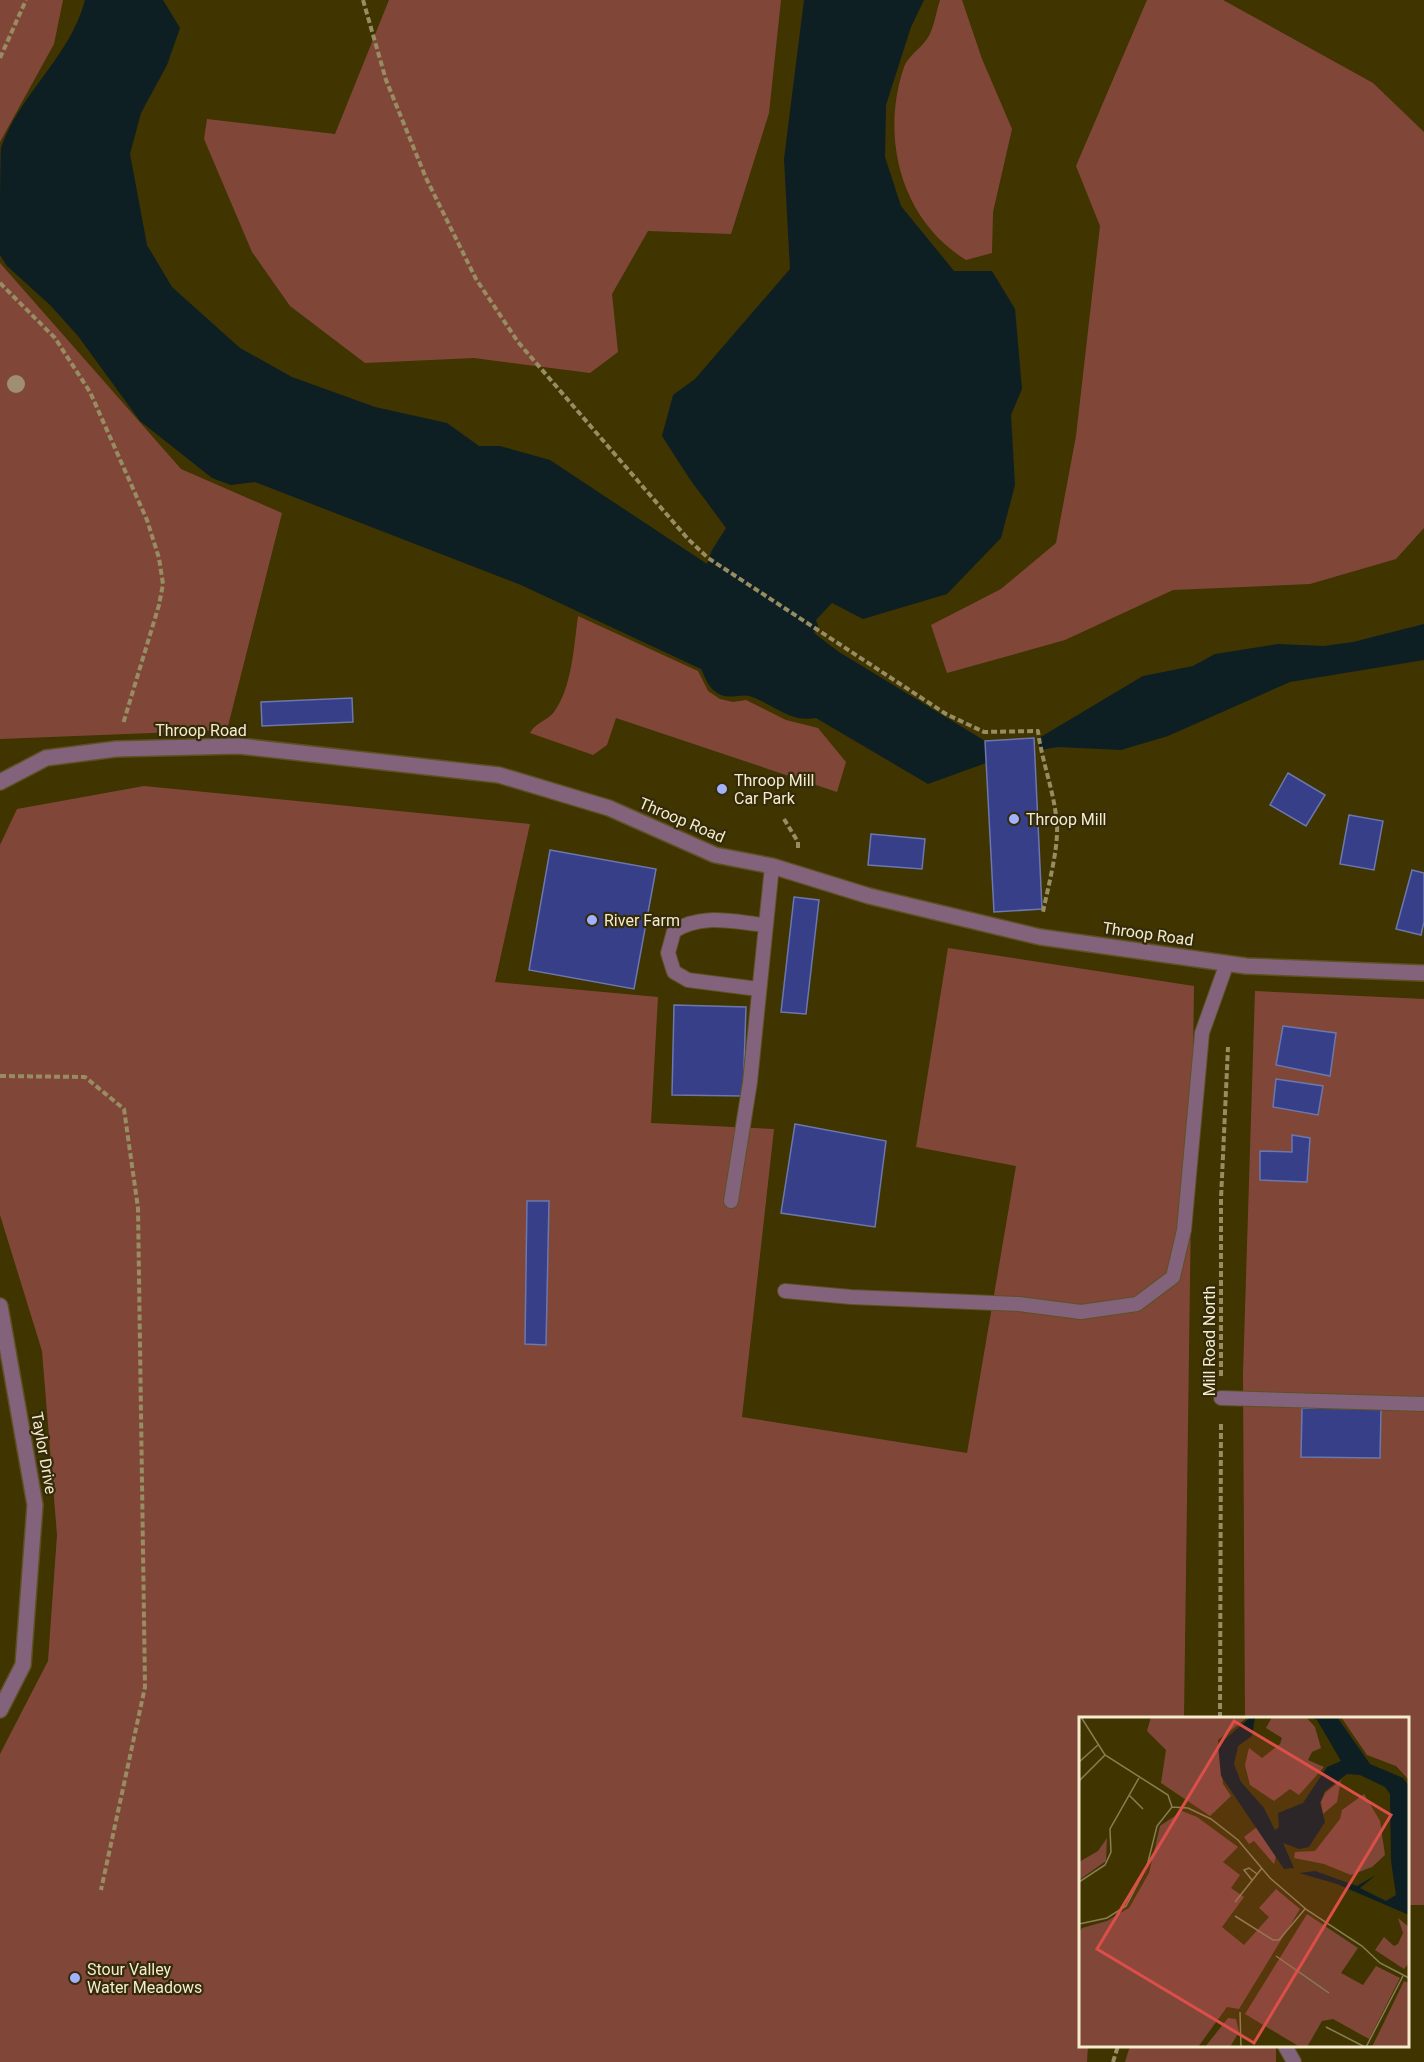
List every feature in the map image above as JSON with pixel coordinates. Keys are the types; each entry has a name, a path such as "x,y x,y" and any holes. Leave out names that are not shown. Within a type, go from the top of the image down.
{"street":[{"name":"Throop Road","path":"0,782 46,758 116,749 239,746 499,775 609,808 715,855 771,866 869,896 1040,937 1227,963 1424,973"},
{"name":"Taylor Drive","path":"0,1306 35,1505 23,1665 0,1710"}],"lane":[{"path":"730,1201 750,1082 771,866"},
{"path":"758,989 688,980 674,972 668,953 674,931 689,921 704,919 765,925"},
{"path":"785,1291 851,1297 1019,1304 1081,1312 1137,1304 1173,1277 1184,1230 1202,1032 1227,963"},
{"path":"1221,1398 1424,1404"},
{"path":"1286,2047 1294,2062"}],"path":[{"path":"0,58 26,0"},
{"path":"363,0 391,91 426,178 476,279 518,342 680,530 708,558 845,650 946,714 984,732 1038,731 1041,756 1051,785 1057,827 1040,937"},
{"path":"0,283 55,338 90,393 147,520 159,558 163,584 159,605 116,749"},
{"name":"Mill Road North","path":"1220,1717 1221,1199 1228,1046"},
{"path":"0,1076 85,1077 124,1109 138,1208 145,1687 101,1890"},
{"path":"1113,2062 1118,2047"}],"shaded area":[{"path":"0,0 63,0 54,44 0,142"},
{"path":"85,0 163,0 180,28 167,65 141,113 130,154 147,245 172,287 240,348 292,377 375,407 447,423 479,446 500,446 550,460 707,564 712,550 726,528 689,478 662,436 673,395 695,379 790,269 784,159 804,0 924,0 911,27 886,105 885,157 901,206 954,271 992,271 1015,309 1022,389 1011,415 1015,485 1001,538 947,594 863,619 832,603 816,620 818,626 814,633 839,652 985,741 986,763 928,784 816,718 798,718 749,696 721,695 711,687 701,669 521,585 255,482 231,485 212,478 140,421 78,336 50,305 7,266 0,255 1,148 20,110 68,39"},
{"path":"389,0 781,0 769,113 731,234 648,231 612,294 618,352 590,373 474,358 365,363 290,306 252,252 204,139 207,119 335,134"},
{"path":"940,0 962,0 982,59 1012,129 993,212 992,253 966,260 944,243 926,223 911,200 896,149 894,121 897,94 904,67 929,35"},
{"path":"1147,0 1223,0 1373,83 1424,132 1424,528 1396,559 1310,584 1173,590 1065,640 947,673 931,625 1001,589 1056,543 1076,436 1100,226 1076,166"},
{"path":"0,263 181,469 282,513 227,730 0,739"},
{"path":"578,616 698,671 708,691 720,699 733,702 746,700 786,720 818,728 846,762 837,792 616,718 607,745 593,755 530,733 535,726 554,712 565,691"},
{"path":"1424,624 1424,660 1290,682 1168,736 1121,750 1058,747 1040,750 1039,738 1143,676 1193,666 1215,654 1278,644 1324,646 1353,642"},
{"path":"144,786 530,824 495,982 658,997 651,1123 774,1129 742,1417 967,1453 1016,1166 916,1147 948,948 1194,986 1184,1717 1079,1717 1079,2047 1088,2047 1087,2062 0,2062 0,1754 48,1661 57,1535 42,1351 0,1215 0,845 17,809"},
{"path":"1255,991 1424,999 1424,1905 1409,1905 1409,1717 1245,1717 1243,1374"},
{"path":"1130,2047 1274,2047 1276,2049 1276,2062 1125,2062"}],"building":[{"path":"352,698 353,722 262,726 261,702"},
{"name":"Throop Mill","path":"1034,738 1042,909 994,912 985,741"},
{"path":"1288,773 1325,795 1306,826 1270,805"},
{"path":"1349,815 1383,821 1374,870 1340,864"},
{"path":"871,834 925,839 922,869 868,865"},
{"name":"River Farm","path":"550,850 656,869 634,989 529,970"},
{"path":"1412,870 1424,873 1424,922 1421,935 1396,929"},
{"path":"794,897 819,900 806,1014 781,1012"},
{"path":"674,1005 746,1007 743,1096 672,1095"},
{"path":"1283,1026 1336,1033 1330,1076 1276,1065"},
{"path":"1276,1079 1323,1086 1318,1115 1273,1107"},
{"path":"795,1124 886,1141 875,1227 781,1213"},
{"path":"1292,1135 1310,1138 1307,1182 1260,1180 1260,1151 1292,1152"},
{"path":"527,1201 549,1201 546,1345 525,1344"},
{"path":"1302,1408 1381,1409 1380,1458 1301,1457"}],"place":[{"name":"Throop Mill Car Park","path":"722,789"},
{"name":"Throop Mill","path":"1014,819"},
{"name":"River Farm","path":"592,920"},
{"name":"Stour Valley Water Meadows","path":"75,1978"}]}
